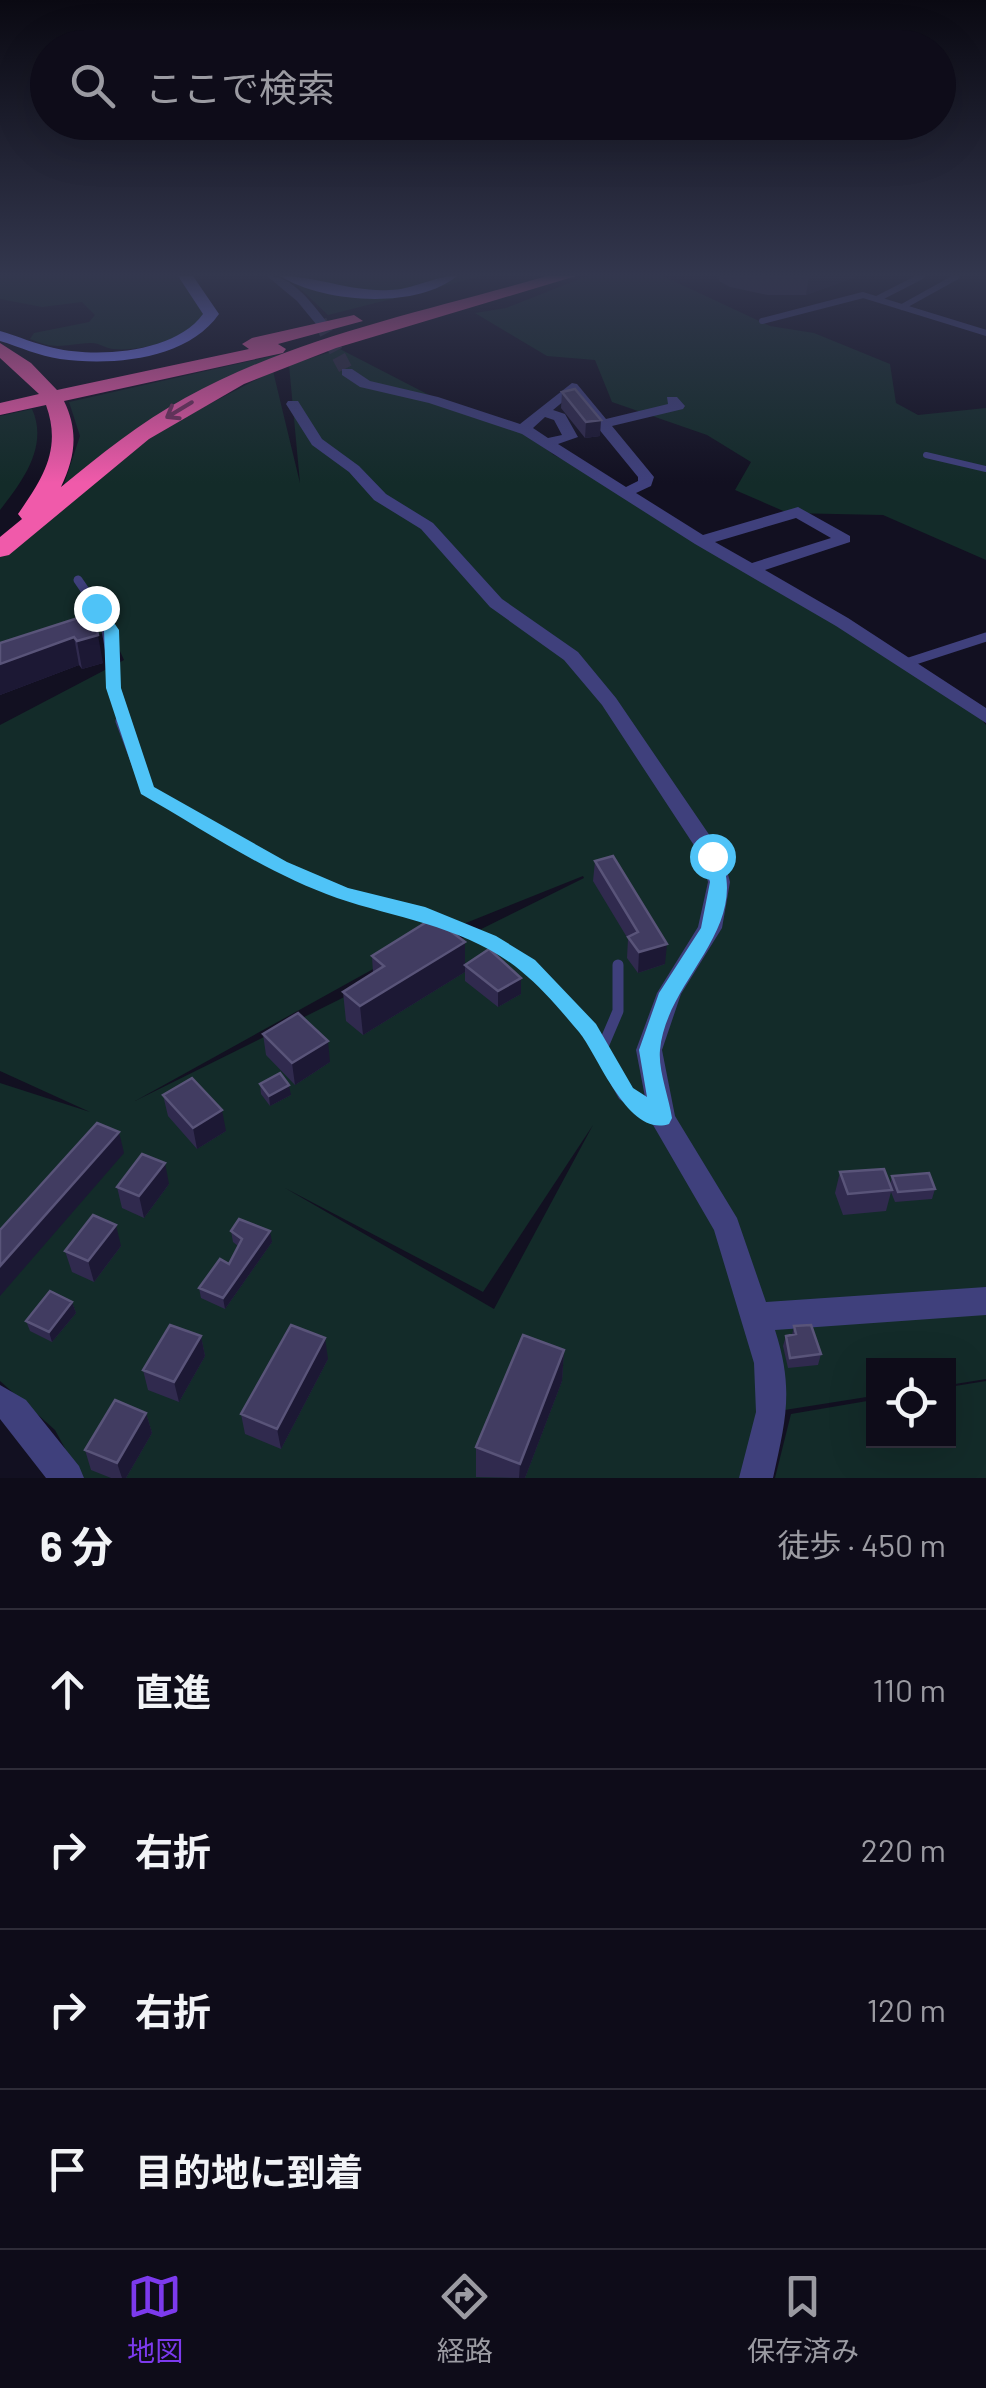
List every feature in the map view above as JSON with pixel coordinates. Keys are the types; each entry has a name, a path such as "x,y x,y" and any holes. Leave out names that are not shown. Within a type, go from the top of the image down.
{"highway":[{"path":"78,385 251,345"},
{"path":"5,399 279,345"},
{"path":"0,549 146,432 228,385 335,345"},
{"path":"0,349 28,368 58,401 67,428 62,462 42,499 0,549"},
{"path":"0,360 44,406 52,438 38,476 0,525"}],"street":[{"path":"28,345 53,353 88,356 160,345"},
{"path":"347,372 364,384 523,429 986,716"},
{"path":"523,429 572,387 646,478 646,484 625,493"},
{"path":"602,424 678,406 672,400"},
{"path":"294,404 317,442 354,469 380,497 427,526 496,602 571,656 609,702 712,856 719,882 710,928 669,993 649,1050 662,1118 727,1226 770,1363 772,1412 756,1478"},
{"path":"543,412 560,417 571,436 545,442"},
{"path":"701,541 798,512 844,539 752,568"},
{"path":"756,1317 986,1301"},
{"path":"0,1400 15,1411 67,1478"}],"lane":[{"path":"926,455 986,469"},
{"path":"78,580 112,630 113,688 147,790 265,858 323,885 418,912 489,941 528,966 558,995 601,1052 625,1094 662,1118"},
{"path":"906,664 986,637"},
{"path":"601,1052 618,1012 618,965"}],"green space":[{"path":"100,345 154,345 125,349"},
{"path":"529,345 843,345 890,364 896,403 918,415 986,408 986,560 883,515 788,513 735,490 751,462 707,435 612,402 595,360 547,356"},
{"path":"308,348 268,361 63,487 80,436 69,402"},
{"path":"340,349 462,412 521,429 554,455 611,484 972,706 986,725 986,1379 956,1384 956,1358 866,1358 866,1397 772,1412 759,1478 81,1478 55,1430 0,1381 0,1083 90,1112 0,1071 0,725 124,660 111,631 0,663 0,552 150,435 273,371 300,483 289,365","holes":["584,878 135,1101 431,937","593,1125 494,1309 285,1188 483,1292"]},
{"path":"32,409 37,436 31,463 0,510 0,416"},
{"path":"986,1381 986,1478 775,1478 791,1414 866,1401 866,1448 956,1448 956,1386"}],"building":[{"path":"575,389 601,420 586,422 562,392"},
{"path":"84,616 95,619 98,635 77,641 74,637 0,664 0,643"},
{"path":"613,856 667,944 639,952 628,937 638,932 595,861"},
{"path":"433,918 465,942 360,1006 343,992 384,966 372,956"},
{"path":"489,949 521,978 498,991 465,965"},
{"path":"298,1013 328,1041 292,1063 263,1034"},
{"path":"280,1073 289,1085 269,1096 260,1084"},
{"path":"192,1078 222,1110 193,1128 163,1095"},
{"path":"97,1123 119,1132 0,1266 0,1230"},
{"path":"142,1154 165,1163 139,1196 117,1187"},
{"path":"884,1169 892,1190 848,1194 840,1172"},
{"path":"929,1173 935,1189 898,1192 892,1176"},
{"path":"93,1215 116,1225 88,1261 65,1251"},
{"path":"239,1219 270,1231 223,1298 199,1288 220,1259 229,1264 242,1239 231,1231"},
{"path":"50,1291 72,1302 49,1332 26,1321"},
{"path":"170,1325 201,1336 174,1382 143,1370"},
{"path":"291,1325 325,1338 277,1429 241,1414"},
{"path":"811,1325 821,1354 790,1358 786,1336 796,1334 794,1326"},
{"path":"523,1335 564,1350 520,1464 476,1447"},
{"path":"115,1400 146,1413 117,1463 85,1450"}],"tunnel":[{"path":"333,345 347,372"}],"route":[{"path":"96,608 112,630 113,688 147,790 265,858 323,885 418,912 489,941 528,966 558,995 589,1030 625,1094 662,1118 649,1050 669,993 710,928 719,882 712,856"}]}
